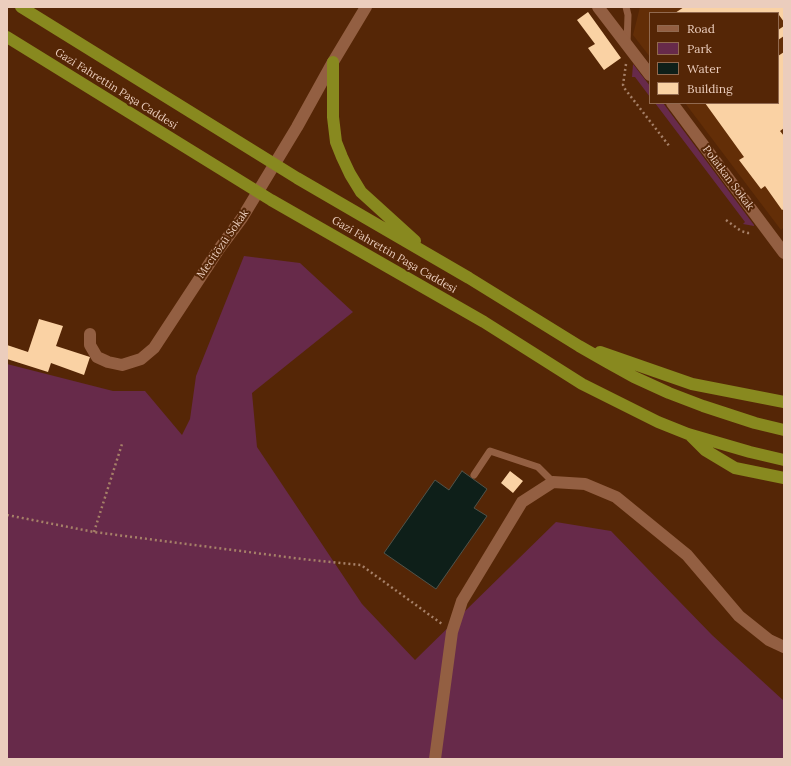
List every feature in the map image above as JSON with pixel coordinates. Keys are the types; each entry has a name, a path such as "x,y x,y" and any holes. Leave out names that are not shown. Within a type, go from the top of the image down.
{"highway":[{"name":"Gazi Fahrettin Paşa Caddesi","path":"21,7 298,178 428,253 579,346 634,377 710,409 784,430"},
{"name":"Gazi Fahrettin Paşa Caddesi","path":"7,37 271,200 484,322 582,384 658,422 688,434 784,460"},
{"path":"334,62 333,117 336,142 350,174 361,192 428,253"},
{"path":"579,346 692,384 784,402"},
{"path":"688,434 705,450 735,468 784,478"}],"street":[{"name":"Mecitözü Sokak","path":"90,334 90,345 97,357 108,362 122,365 141,359 154,348 219,249 242,218 297,127 366,7"},
{"path":"598,7 649,74"},
{"name":"Polatkan Sokak","path":"673,104 784,253"},
{"path":"435,759 452,632 462,602 522,502 553,482 585,484 616,497 687,555 739,616 769,640 784,647"}],"lane":[{"path":"626,7 628,15 627,46"},
{"path":"474,475 490,451 538,467 553,482"}],"path":[{"path":"627,46 625,89 670,147"},
{"path":"726,220 741,231 748,233 754,233 766,229"},
{"path":"94,532 122,444"},
{"path":"7,515 94,532 302,559 361,565 452,632"}],"shaded area":[{"path":"640,7 784,7 784,227 781,230 686,104 779,104 779,12 649,12 649,56 633,35"}],"green space":[{"path":"633,64 649,85 649,96 635,77 632,77"},
{"path":"656,104 664,104 754,226 743,224 745,222"},
{"path":"244,256 300,263 353,312 252,393 257,447 362,604 415,660 556,522 611,531 712,635 784,701 784,759 7,759 7,364 113,391 145,391 182,435 190,419 196,376"}],"water":[{"path":"462,471 487,489 474,508 487,516 436,589 384,553 435,480 449,490"}],"building":[{"path":"684,7 784,7 784,22 779,15 779,12 676,12"},
{"path":"588,12 621,58 604,70 588,48 595,44 577,20"},
{"path":"784,26 784,36 779,39 779,29"},
{"path":"784,52 784,128 780,131 784,136 784,209 782,210 765,186 761,189 739,160 744,157 706,104 779,104 779,55"},
{"path":"39,319 63,326 56,346 90,357 84,375 51,363 48,372 7,359 7,345 28,352"},
{"path":"510,471 523,481 513,493 501,483"}]}
